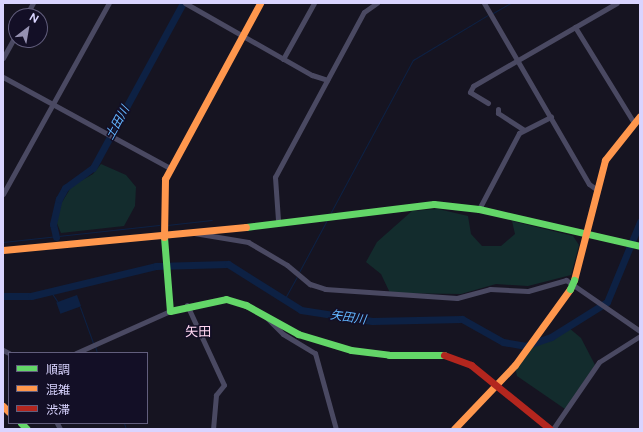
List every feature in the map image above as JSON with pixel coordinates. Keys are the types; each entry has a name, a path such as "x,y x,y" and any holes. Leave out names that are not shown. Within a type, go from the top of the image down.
{"street":[{"path":"3,194 109,3"},
{"path":"185,3 283,59 327,80"},
{"path":"170,311 163,233 163,194 170,168 260,3"},
{"path":"283,59 314,3"},
{"path":"278,220 275,177 364,12 378,3"},
{"path":"484,3 589,184 596,189"},
{"path":"488,103 470,92 473,86 617,3"},
{"path":"575,27 634,122"},
{"path":"3,58 8,48"},
{"path":"3,77 170,168"},
{"path":"498,109 498,113 523,129"},
{"path":"454,429 515,365 523,350 550,318 570,289 587,234 596,189 610,152 640,116"},
{"path":"480,208 523,129 551,117"},
{"path":"3,250 434,204 480,208 640,246"},
{"path":"192,231 206,237 248,242 288,265 310,284 325,289 457,298 490,289 528,291 566,280 640,331"},
{"path":"78,352 170,311 187,305 226,299 266,316 311,338 365,353 452,355 464,360 550,429"},
{"path":"187,305 224,385 216,395 213,429"},
{"path":"266,316 283,334 315,353 336,429"},
{"path":"553,429 599,362 640,336"}],"green space":[{"path":"101,164 126,175 136,187 135,206 124,226 61,233 56,221 59,207 72,186 93,174"},
{"path":"438,209 468,216 471,234 482,246 501,246 515,234 512,221 573,236 579,245 571,275 528,286 496,284 461,294 390,293 381,274 366,262 377,242 412,211"},
{"path":"569,328 581,338 595,365 565,409 517,376 515,367 534,346"}],"water":[{"path":"77,295 81,306 60,314 56,303"}],"waterway":[{"name":"土田川","path":"56,237 53,224 59,199 65,188 93,168 183,3"},
{"path":"493,13 510,3"},
{"path":"331,212 413,60 488,15"},
{"path":"167,225 212,220"},
{"path":"299,272 327,220"},
{"name":"矢田川","path":"3,296 31,296 156,266 228,264 301,310 372,321 462,319 503,342 525,346 551,337 607,302 640,222"},
{"path":"3,242 159,225"},
{"path":"284,300 297,277"},
{"path":"51,292 57,301"},
{"path":"80,307 93,343"},
{"path":"95,346 97,352"},
{"path":"124,424 126,429"}],"traffic: fast":[{"path":"246,227 434,204 479,209 640,246"},
{"path":"164,237 170,311 226,299 246,305 298,334 351,350 389,355 444,355"},
{"path":"570,289 574,280"},
{"path":"22,424 27,429"}],"traffic: slow":[{"path":"164,237 165,179 260,3"},
{"path":"574,280 605,160 640,116"},
{"path":"3,250 246,227"},
{"path":"454,429 515,365 570,289"},
{"path":"3,406 8,411"}],"traffic: jam":[{"path":"444,355 471,365 550,429"}],"district":[{"name":"矢田","path":"198,332"}]}
